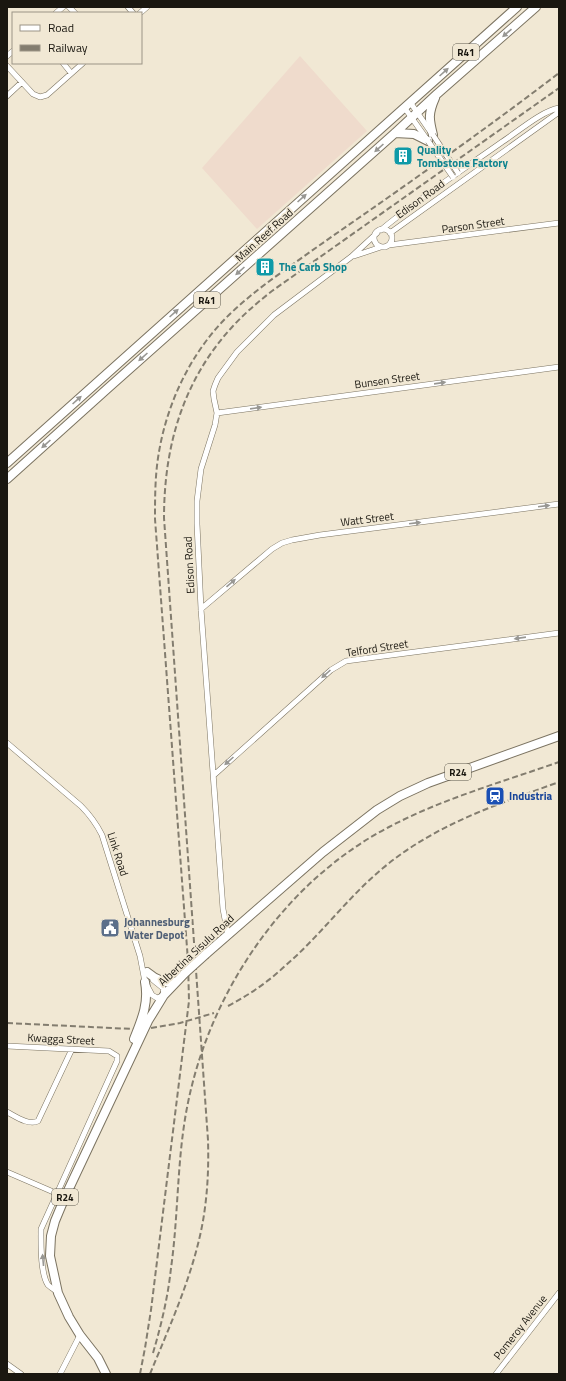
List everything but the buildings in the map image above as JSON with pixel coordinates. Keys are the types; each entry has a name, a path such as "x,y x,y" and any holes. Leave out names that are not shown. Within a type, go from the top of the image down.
{"main road":[{"name":"Main Reef Road","path":"7,463 517,7"},
{"name":"Main Reef Road","path":"7,479 536,7"},
{"path":"395,134 414,134 430,138 429,118 431,106 437,94"},
{"path":"272,226 280,235"},
{"path":"62,413 70,423"},
{"name":"Albertina Sisulu Road","path":"106,1374 98,1358 80,1335 58,1293 51,1263 50,1247 53,1225 148,1021 163,996 206,954 346,833 388,803 414,789 444,776 559,736"},
{"path":"147,972 155,978 169,983 177,981"},
{"path":"120,1081 145,1009 147,997 145,982"}],"street":[{"path":"64,64 72,73"},
{"path":"7,66 32,94 37,97 44,97 82,64"},
{"path":"7,96 22,82"},
{"path":"407,105 430,138 458,173"},
{"path":"407,105 430,138 453,177"},
{"name":"Edison Road","path":"228,935 223,909 201,609 197,524 197,501 201,470 215,425 217,413 213,391 215,385 218,378 237,352 274,315 351,257 398,216 545,113 559,108"},
{"name":"Edison Road","path":"390,234 559,112"},
{"path":"398,216 390,234 389,245 381,247 375,241 379,231 390,234 404,244"},
{"name":"Parson Street","path":"389,245 559,223"},
{"name":"Edison Road","path":"351,257 381,247"},
{"name":"Bunsen Street","path":"217,413 559,367"},
{"name":"Watt Street","path":"201,609 272,549 282,543 292,540 320,535 559,504"},
{"name":"Telford Street","path":"214,775 331,670 346,661 559,633"},
{"name":"Link Road","path":"7,743 81,806 94,820 102,835 140,956 145,982 152,995 157,998 163,996"},
{"path":"140,956 147,972 154,981 163,988 163,996"},
{"name":"Kwagga Street","path":"7,1046 113,1052 117,1056 117,1061 56,1194"},
{"path":"7,1112 32,1122 35,1122 40,1118 72,1049"},
{"path":"7,1172 65,1197"},
{"path":"56,1194 41,1229 41,1246 44,1275 49,1286 58,1293"},
{"name":"Pomeroy Avenue","path":"496,1374 559,1293"},
{"path":"60,1374 80,1335"},
{"path":"7,1364 21,1374"}],"shaded area":[{"path":"300,56 367,131 257,229 202,168"}],"railway":[{"path":"140,1374 151,1310 189,1001 188,961 155,519 157,466 167,418 174,398 192,361 217,328 237,307 271,280 462,145 559,73"},
{"path":"150,1374 177,1308 199,1240 204,1215 208,1165 208,1140 164,518 168,465 180,415 189,391 201,369 216,347 233,326 257,303 559,88"},
{"path":"153,1353 164,1311 170,1279 182,1137 195,1075 210,1031 229,989 254,949 282,913 314,880 350,851 389,827 451,799 559,762"},
{"path":"228,1006 258,988 279,972 370,880 403,853 424,839 467,817 559,782"},
{"path":"151,1028 180,1023 214,1013"},
{"path":"7,1023 133,1029"}],"place":[{"name":"Quality Tombstone Factory","path":"403,156"},
{"name":"The Carb Shop","path":"265,267"},
{"name":"Industria","path":"495,796"},
{"name":"Johannesburg Water Depot","path":"110,928"}]}
